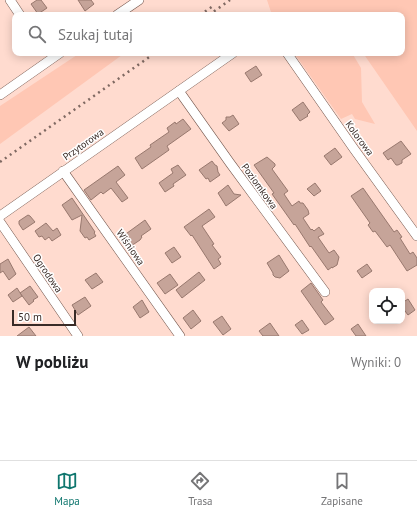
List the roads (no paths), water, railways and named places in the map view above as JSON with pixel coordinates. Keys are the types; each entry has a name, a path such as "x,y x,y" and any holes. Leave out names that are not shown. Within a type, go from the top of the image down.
{"street":[{"path":"10,0 18,12"},
{"path":"121,12 139,0"},
{"path":"0,95 49,56"},
{"path":"179,90 229,56"},
{"name":"Kolorowa","path":"289,56 417,236"},
{"name":"Przytorowa","path":"0,216 179,90"},
{"name":"Poziomkowa","path":"179,90 230,163 325,292"},
{"name":"Wiśniowa","path":"63,171 180,336"},
{"name":"Ogrodowa","path":"0,222 78,336"}],"railway":[{"path":"213,12 230,0"},
{"path":"204,12 213,6"},
{"path":"0,162 151,56"}]}
